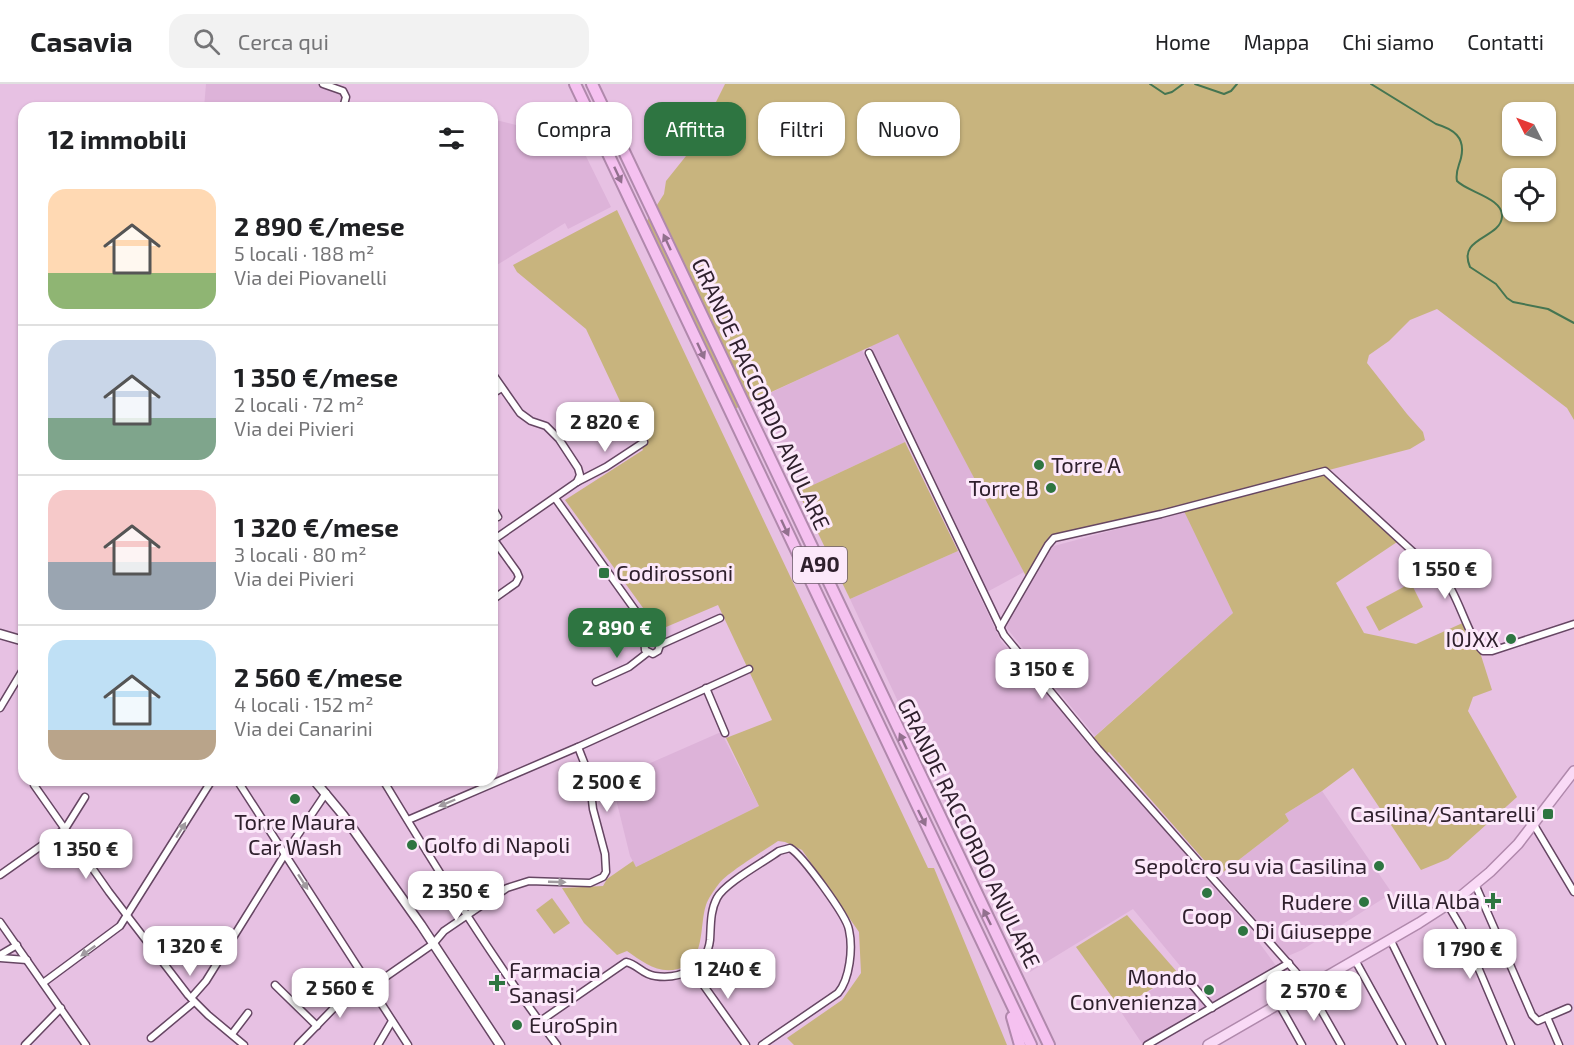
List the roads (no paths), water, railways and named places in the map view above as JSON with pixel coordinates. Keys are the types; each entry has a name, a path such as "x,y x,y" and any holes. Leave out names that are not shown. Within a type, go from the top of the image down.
{"highway":[{"name":"GRANDE RACCORDO ANULARE","path":"575,84 1031,1045"},
{"name":"GRANDE RACCORDO ANULARE","path":"592,84 1049,1045"},
{"path":"1008,959 1023,976 1056,1045"},
{"path":"1005,991 1020,1045"}],"main road":[{"path":"1208,1045 1448,905 1500,862 1534,825 1574,771"}],"street":[{"path":"323,84 343,91 345,102"},
{"path":"869,353 1000,628 1098,749 1289,963 1308,987 1341,1045"},
{"path":"498,382 523,415 531,421 548,427 562,444 579,471 577,482"},
{"path":"498,390 502,388"},
{"path":"498,538 577,482 606,467 644,442"},
{"path":"1000,628 1047,545 1054,538 1161,514 1325,471 1448,584 1456,596 1477,644 1483,651 1492,651 1574,624"},
{"path":"555,498 660,645"},
{"path":"498,547 519,577 516,583 498,596"},
{"path":"596,682 629,667 647,653 657,652 660,645 720,618"},
{"path":"642,620 643,646 647,653"},
{"path":"0,633 18,639"},
{"path":"498,781 749,669"},
{"path":"0,708 18,678"},
{"path":"706,688 725,733"},
{"path":"371,987 434,944 439,935 466,915 497,894 521,882 590,883 603,877 606,872 605,854 593,809 590,777 578,747"},
{"path":"35,786 128,916 193,1000 244,1045"},
{"path":"43,983 112,934 128,916 208,786"},
{"path":"241,786 408,1045"},
{"path":"320,786 434,944 500,1045"},
{"path":"387,786 503,973 557,1045"},
{"path":"408,820 487,786"},
{"path":"151,1038 193,1000 326,793"},
{"path":"0,875 65,829 85,796"},
{"path":"1534,825 1574,892"},
{"path":"539,1022 626,962 633,964 647,975 656,977 677,976 692,969 707,950 713,910 720,893 779,851 787,848 795,851 847,923 850,942 847,969 843,985 838,993 762,1045"},
{"path":"1475,884 1532,1015 1538,1021 1568,1008"},
{"path":"1448,905 1465,934 1511,1045"},
{"path":"0,922 84,1044"},
{"path":"1390,939 1442,1045"},
{"path":"0,957 16,945"},
{"path":"0,957 27,960"},
{"path":"1355,960 1402,1045"},
{"path":"1148,1045 1289,963"},
{"path":"692,969 746,1045"},
{"path":"298,1045 364,976"},
{"path":"1188,980 1212,1008"},
{"path":"275,985 317,1026"},
{"path":"1279,1004 1302,1045"},
{"path":"25,1045 61,1008"},
{"path":"232,1034 248,1013"},
{"path":"1547,1017 1559,1045"},
{"path":"378,1045 392,1020"}],"waterway":[{"path":"1150,84 1165,94 1183,84"},
{"path":"1195,84 1224,94 1231,91 1237,84"},
{"path":"1371,84 1436,124 1453,131 1462,145 1457,181 1491,200 1501,210 1500,224 1469,250 1470,267 1496,284 1513,302 1548,309 1574,323"}],"place":[{"name":"Torre A","path":"1039,465"},
{"name":"Torre B","path":"1051,488"},
{"name":"Codirossoni","path":"604,573"},
{"name":"I0JXX","path":"1511,639"},
{"name":"Torre Maura Car Wash","path":"295,799"},
{"name":"Casilina/Santarelli","path":"1548,814"},
{"name":"Golfo di Napoli","path":"412,845"},
{"name":"Sepolcro su via Casilina","path":"1379,866"},
{"name":"Coop","path":"1207,893"},
{"name":"Villa Alba","path":"1493,901"},
{"name":"Rudere","path":"1364,902"},
{"name":"Di Giuseppe","path":"1243,931"},
{"name":"Farmacia Sanasi","path":"497,983"},
{"name":"Mondo Convenienza","path":"1209,990"},
{"name":"EuroSpin","path":"517,1025"}]}
